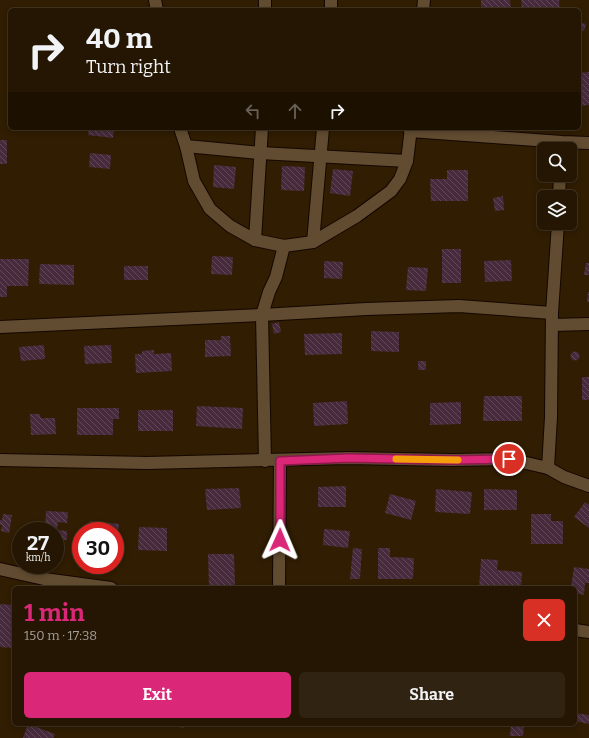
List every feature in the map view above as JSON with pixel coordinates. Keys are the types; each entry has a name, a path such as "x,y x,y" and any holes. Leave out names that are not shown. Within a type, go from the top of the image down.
{"street":[{"path":"181,130 194,181 210,209 230,226 255,240 284,246 313,242 357,216 391,191 400,179 407,161 411,130 537,143"},
{"path":"255,240 262,130"},
{"path":"313,242 322,130"},
{"path":"577,144 589,143"},
{"path":"186,146 260,153 407,161"},
{"path":"548,468 551,417 552,319 558,230"},
{"path":"265,461 262,315 269,292 276,277 284,246"},
{"path":"0,327 366,309 459,306 589,324"},
{"path":"0,460 147,463 280,461 349,458 452,460 509,459 548,468 564,477 589,486"},
{"path":"279,586 280,461"},
{"path":"0,569 44,578 98,586"},
{"path":"577,630 589,632"}],"building":[{"path":"481,0 510,0 511,8 481,8"},
{"path":"521,0 559,0 560,8 522,8"},
{"path":"581,23 586,24 584,31 581,30"},
{"path":"589,72 589,105 581,106 581,73"},
{"path":"89,130 114,130 113,138 88,135"},
{"path":"0,140 7,140 7,164 0,164"},
{"path":"90,153 111,155 110,169 89,167"},
{"path":"214,165 236,167 234,189 213,187"},
{"path":"282,166 305,167 304,191 281,190"},
{"path":"333,169 353,171 350,196 330,193"},
{"path":"447,170 468,170 468,201 431,201 430,179 447,179"},
{"path":"503,196 504,210 495,211 493,198"},
{"path":"442,249 461,249 461,283 442,283"},
{"path":"212,256 233,257 232,275 211,274"},
{"path":"0,259 29,259 28,286 7,286 7,297 0,297"},
{"path":"511,260 512,281 485,282 484,261"},
{"path":"324,261 343,262 342,279 324,278"},
{"path":"586,263 589,263 589,275 584,275"},
{"path":"40,264 74,265 74,285 39,284"},
{"path":"124,266 148,266 148,280 124,280"},
{"path":"408,267 428,268 426,291 406,290"},
{"path":"588,292 589,302 587,302"},
{"path":"279,322 281,332 274,334 272,324"},
{"path":"371,331 399,332 399,352 371,351"},
{"path":"342,333 342,354 305,355 304,334"},
{"path":"221,336 230,336 231,356 205,357 205,340 221,340"},
{"path":"44,345 45,359 21,361 19,347"},
{"path":"111,345 112,363 85,364 84,346"},
{"path":"154,350 154,354 171,353 172,371 136,373 135,354 142,354 142,351"},
{"path":"575,351 580,356 575,361 570,356"},
{"path":"418,361 426,361 426,370 418,370"},
{"path":"582,377 589,377 589,400 582,400"},
{"path":"484,396 522,396 522,421 483,421"},
{"path":"347,401 348,424 314,426 313,403"},
{"path":"461,402 461,424 430,425 430,403"},
{"path":"197,406 243,408 242,429 196,426"},
{"path":"77,408 119,408 119,419 113,419 113,435 77,435"},
{"path":"138,410 173,410 173,431 138,431"},
{"path":"30,414 40,414 41,418 55,418 56,434 31,435"},
{"path":"346,486 346,507 318,507 318,487"},
{"path":"239,488 241,508 207,510 205,489"},
{"path":"436,489 472,492 470,514 435,512"},
{"path":"484,489 517,490 517,510 484,510"},
{"path":"390,494 416,501 411,520 385,513"},
{"path":"585,502 589,505 589,528 574,517"},
{"path":"46,511 68,512 67,523 45,522"},
{"path":"3,514 12,515 9,533 1,531 2,525 0,525 0,520 2,520"},
{"path":"531,514 551,514 551,521 563,521 563,544 531,544"},
{"path":"139,527 167,528 167,551 138,550"},
{"path":"324,529 350,531 348,548 323,545"},
{"path":"64,531 67,531 67,540 64,540"},
{"path":"353,548 362,549 360,579 350,579"},
{"path":"378,548 390,548 390,557 414,558 413,579 378,579"},
{"path":"208,554 234,554 235,586 209,586"},
{"path":"481,559 498,560 497,570 522,572 521,586 479,586"},
{"path":"574,567 589,569 589,583 585,583 584,595 577,593 577,586 571,586"},
{"path":"0,604 12,605 12,648 0,647"},
{"path":"577,713 589,715 589,724 577,721"},
{"path":"27,726 33,726 55,734 53,738 23,738"},
{"path":"511,726 524,726 523,736 510,736"}],"slow traffic":[{"path":"396,459 458,460"}],"route":[{"path":"280,540 280,461 349,458 452,460 509,459"}]}
